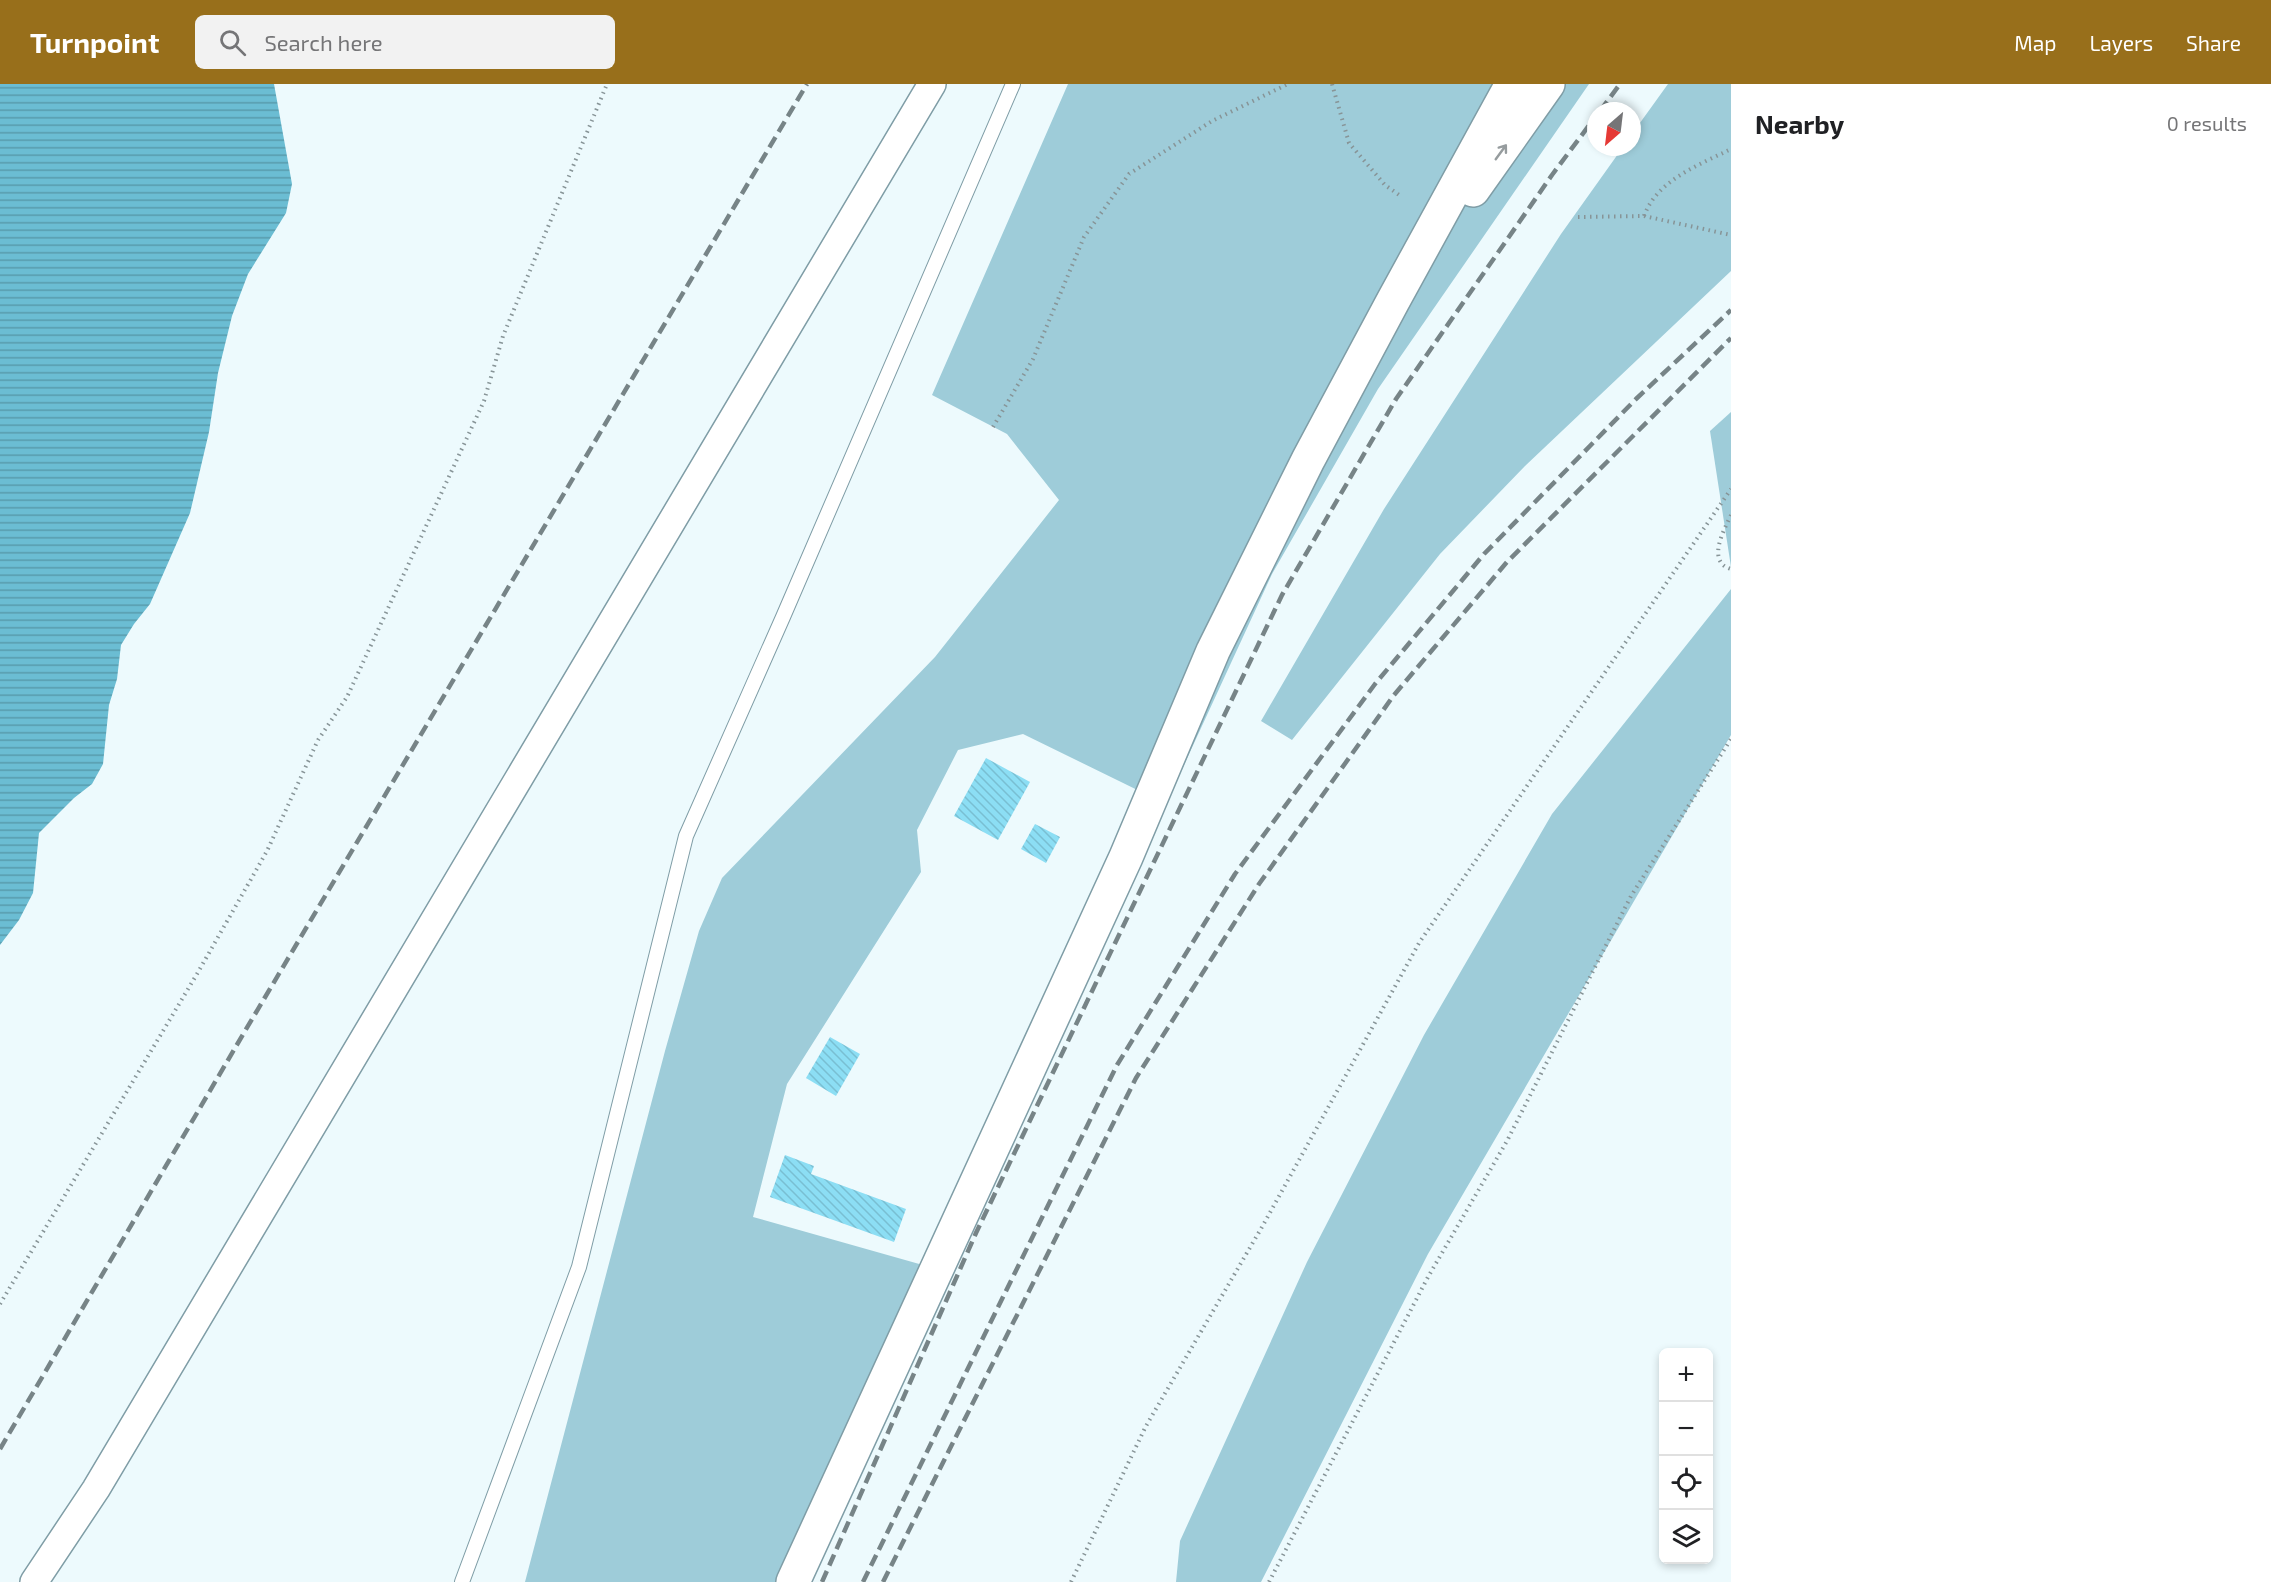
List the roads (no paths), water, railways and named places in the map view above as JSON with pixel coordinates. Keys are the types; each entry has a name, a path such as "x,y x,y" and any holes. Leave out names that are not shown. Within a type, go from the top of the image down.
{"street":[{"path":"34,1582 103,1479 932,84"},
{"path":"793,1582 1126,857 1213,651 1308,460 1512,84"},
{"path":"1393,301 1548,84"}],"lane":[{"path":"462,1582 579,1267 686,836 788,606 1013,84"}],"railway":[{"path":"0,1449 245,1031 807,84"},
{"path":"1607,102 1620,84"},
{"path":"822,1582 976,1233 1282,595 1396,399 1587,128"},
{"path":"863,1582 1117,1065 1235,874 1375,684 1484,554 1636,399 1731,310"},
{"path":"883,1582 1136,1078 1259,884 1394,695 1507,562 1731,338"}]}
